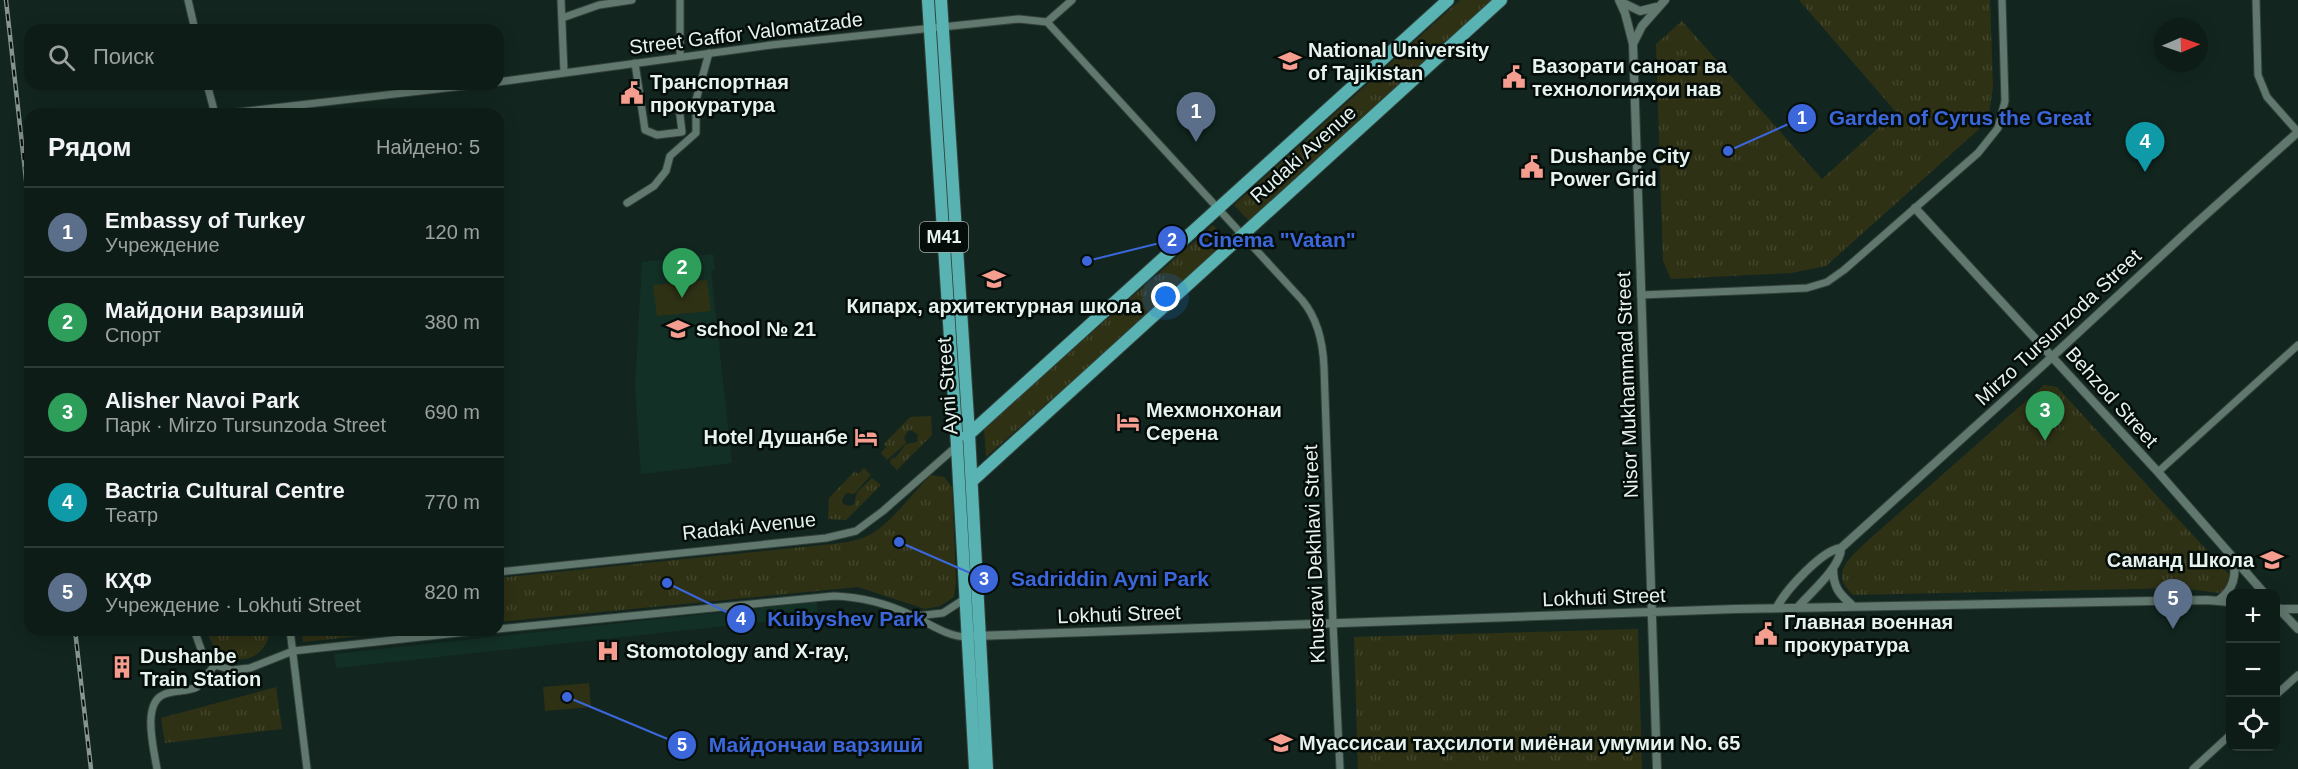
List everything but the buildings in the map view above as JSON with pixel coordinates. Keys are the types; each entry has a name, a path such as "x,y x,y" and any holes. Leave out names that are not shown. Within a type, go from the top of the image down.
{"highway":[{"name":"Ayni Street","path":"928,0 957,446"},
{"name":"Ayni Street","path":"942,0 972,481 977,590 974,636 979,720 987,769"},
{"name":"Rudaki Avenue","path":"969,434 1448,0"},
{"name":"Rudaki Avenue","path":"972,481 1501,0"},
{"name":"Radaki Avenue","path":"957,446 969,434"},
{"name":"M41","path":"957,446 966,598 974,636"},
{"path":"975,769 979,720"}],"street":[{"path":"188,0 194,24"},
{"path":"561,0 564,72"},
{"path":"562,18 599,6 632,0"},
{"path":"680,0 680,57"},
{"path":"1072,0 1047,22 1242,236"},
{"path":"1633,44 1639,31 1665,0"},
{"path":"1641,295 1776,291 1819,285 1844,270 1984,148 2001,123 2006,95 2002,0"},
{"path":"2256,0 2256,59 2261,86 2278,111 2298,132"},
{"name":"Nisor Mukhammad Street","path":"1620,1 1640,11 1658,7"},
{"name":"Nisor Mukhammad Street","path":"1620,1 1633,44 1657,769"},
{"name":"Street Gaffor Valomatzade","path":"504,81 709,53 930,28 1019,19 1047,22"},
{"path":"627,203 654,186 666,171 669,156 696,133 696,100 709,53"},
{"path":"635,63 645,130 657,135 682,132 679,107"},
{"path":"208,90 213,108"},
{"path":"273,108 429,90"},
{"name":"Mirzo Tursunzoda Street","path":"1777,607 1783,595 1829,551 1841,548 2298,132"},
{"name":"Behzod Street","path":"1915,208 2158,472 2261,589"},
{"name":"Khusravi Dekhlavi Street","path":"1242,236 1306,305 1317,323 1321,338 1340,769"},
{"path":"945,255 958,254"},
{"path":"2158,472 2298,345"},
{"name":"Radaki Avenue","path":"504,571 826,538 856,531 883,511 957,446"},
{"name":"Mirzo Tursunzoda Street","path":"1798,607 1833,568 1839,559 1841,548"},
{"path":"2219,600 2226,594 2234,580 2234,558"},
{"path":"1833,568 1833,581 1838,592 1853,606"},
{"path":"913,615 943,613 977,590"},
{"path":"504,627 834,596 858,597 913,615 953,634 974,636"},
{"name":"Lokhuti Street","path":"974,636 1777,607 2226,601"},
{"path":"2280,608 2298,609"},
{"path":"2280,612 2298,629"},
{"path":"195,636 202,652 215,665 232,670 250,668 293,651 429,636"},
{"path":"291,636 307,769"},
{"path":"157,769 150,716 154,703 162,694 197,687 215,665"},
{"path":"2280,691 2298,675"},
{"path":"2193,769 2226,739"}],"shaded area":[{"name":"school № 21","path":"713,254 715,270 711,271 732,463 641,474 635,387 642,262"},
{"path":"817,602 818,616 336,668 334,654"}],"green space":[{"path":"1460,0 1494,0 1250,222 1234,205"},
{"path":"1799,0 1990,0 1993,87 1989,114 1978,130 1826,266 1791,273 1671,279 1663,261 1656,44 1682,21 1822,179 1896,112"},
{"path":"1213,225 1229,243 986,457 984,428"},
{"path":"707,280 711,311 657,316 653,285"},
{"path":"2044,385 2057,387 2231,577 2226,591 2219,593 2179,588 1853,595 1842,580 1842,573 1848,561 1865,543"},
{"path":"931,416 932,435 897,470 890,463 891,459 896,457 906,444 917,442 918,435 912,430 908,431 904,438 906,443 887,460 881,453 886,447 884,444 910,417"},
{"path":"864,468 871,475 854,494 846,493 842,500 843,504 854,505 857,492 872,478 881,485 846,520 828,519 829,498 855,471 858,474"},
{"path":"931,475 944,477 952,487 956,582 954,597 940,606 925,609 858,587 504,621 504,577 836,544 865,537 883,526"},
{"path":"1638,629 1642,769 1358,769 1354,637"},
{"path":"209,636 268,636 260,652 240,659 220,652"},
{"path":"302,636 362,636 303,642"},
{"path":"589,683 591,707 545,711 543,687"},
{"path":"276,687 282,729 165,743 161,718"}],"railway":[{"path":"6,0 24,162"},
{"path":"76,636 91,769"}],"place":[{"name":"National University of Tajikistan","path":"1290,61"},
{"name":"Вазорати саноат ва технологияҳои нав","path":"1514,77"},
{"name":"Транспортная прокуратура","path":"632,93"},
{"name":"Embassy of Turkey","path":"1196,142"},
{"name":"Garden of Cyrus the Great","path":"1728,151"},
{"name":"Dushanbe City Power Grid","path":"1532,167"},
{"name":"Bactria Cultural Centre","path":"2145,172"},
{"name":"Cinema \"Vatan\"","path":"1087,261"},
{"name":"Кипарх, архитектурная школа","path":"994,279"},
{"name":"Майдони варзишӣ","path":"682,298"},
{"name":"school № 21","path":"678,329"},
{"name":"Мехмонхонаи Серена","path":"1128,422"},
{"name":"Hotel Душанбе","path":"866,437"},
{"name":"Alisher Navoi Park","path":"2045,441"},
{"name":"Sadriddin Ayni Park","path":"899,542"},
{"name":"Саманд Школа","path":"2272,560"},
{"name":"Kuibyshev Park","path":"667,583"},
{"name":"КҲФ","path":"2173,629"},
{"name":"Главная военная прокуратура","path":"1766,634"},
{"name":"Stomotology and X-ray,","path":"608,651"},
{"name":"Dushanbe Train Station","path":"122,667"},
{"name":"Майдончаи варзишӣ","path":"567,697"},
{"name":"Муассисаи таҳсилоти миёнаи умумии No. 65","path":"1281,743"}]}
